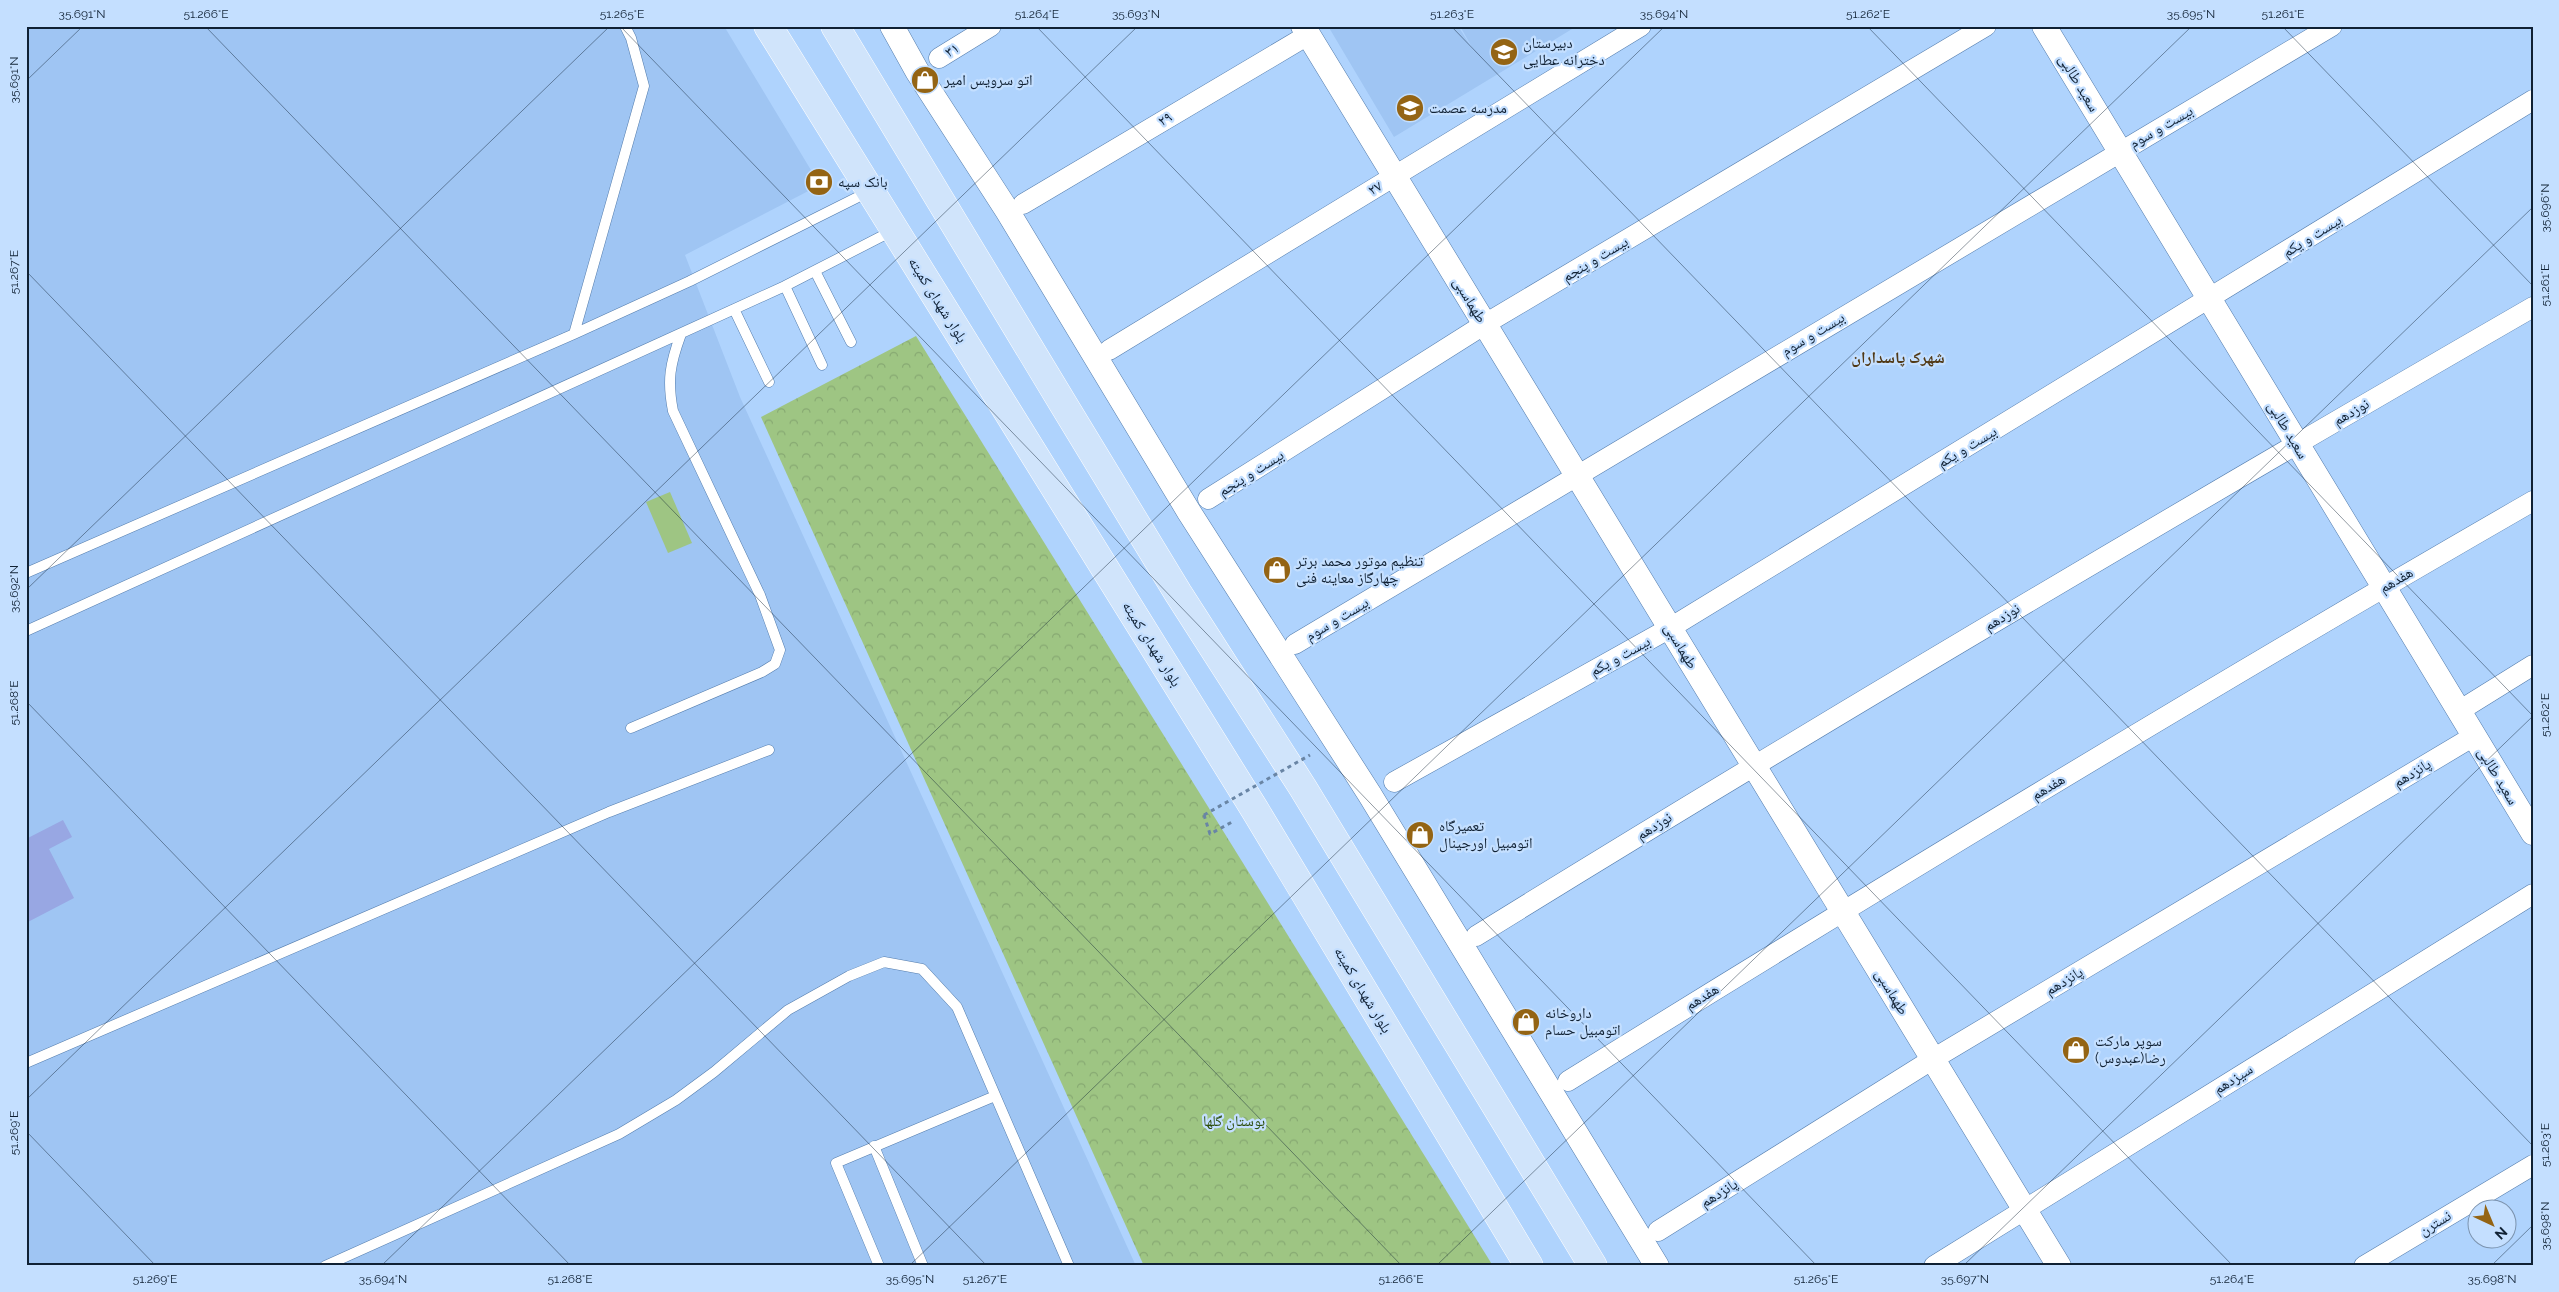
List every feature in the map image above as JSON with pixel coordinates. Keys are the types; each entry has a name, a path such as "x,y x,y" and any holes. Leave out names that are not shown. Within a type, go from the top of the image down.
{"main road":[{"name":"بلوار شهدای کمیته","path":"768,26 1255,810 1529,1266"},
{"path":"838,28 1178,593 1303,788 1593,1266"}],"street":[{"path":"892,26 918,71 1008,212 1189,512 1370,795 1657,1266"},
{"name":"۳۱","path":"939,58 991,26"},
{"name":"۲۷","path":"1109,350 1641,26"},
{"name":"بیست و پنجم","path":"1208,499 1485,324 1986,26"},
{"name":"سعید طالبی","path":"2044,26 2533,833"},
{"name":"بیست و سوم","path":"1295,644 2332,26"},
{"name":"طهماسبی","path":"1306,30 2059,1266"},
{"name":"۲۹","path":"1023,204 1306,30"},
{"name":"بیست و یکم","path":"1394,782 1670,628 2533,100"},
{"name":"نوزدهم","path":"1476,936 1753,764 2296,443 2533,307"},
{"name":"هفدهم","path":"1568,1081 1842,910 2383,587 2533,501"},
{"path":"2459,711 2533,665"},
{"name":"پانزدهم","path":"1658,1231 1933,1059 2474,736"},
{"name":"سیزدهم","path":"1934,1266 2024,1208 2533,894"},
{"name":"نسترن","path":"2364,1266 2533,1165"}],"lane":[{"path":"574,334 644,86 631,38 625,26"},
{"path":"26,573 574,334 690,281 871,190"},
{"path":"26,631 785,286 894,230"},
{"path":"815,271 851,342"},
{"path":"785,286 822,365"},
{"path":"734,309 769,382"},
{"path":"632,728 762,672 775,664 780,650 760,595 673,411 669,387 671,360 681,334"},
{"path":"26,1064 609,812 768,750"},
{"path":"325,1266 618,1134 699,1083 788,1010 849,976 884,962 922,969 957,1007 1069,1266"},
{"path":"879,1266 836,1163 995,1096"},
{"path":"874,1146 923,1266"}],"path":[{"path":"1210,834 1204,815 1310,755"}],"shaded area":[{"path":"26,26 724,26 820,185 685,255 740,397 1136,1266 26,1266"},
{"name":"مدرسه عصمت","path":"1328,26 1458,26 1475,53 1460,26 1577,26 1394,137"}],"green space":[{"name":"بوستان گلها","path":"916,336 1493,1266 1144,1266 761,417"},
{"path":"670,492 692,543 668,553 646,502"}],"building":[{"path":"63,820 72,837 49,849 74,898 26,923 26,839"}],"place":[{"name":"دبیرستان دخترانه عطایی","path":"1504,52"},
{"name":"اتو سرویس امیر","path":"925,80"},
{"name":"مدرسه عصمت","path":"1410,108"},
{"name":"بانک سپه","path":"819,182"},
{"name":"تنظیم موتور محمد برتر چهارگاز معاینه فنی","path":"1277,570"},
{"name":"تعمیرگاه اتومبیل اورجینال","path":"1420,835"},
{"name":"داروخانه اتومبیل حسام","path":"1526,1022"},
{"name":"سوپر مارکت رضا(عبدوس)","path":"2076,1050"}],"district":[{"name":"شهرک پاسداران","path":"1898,357"}]}
